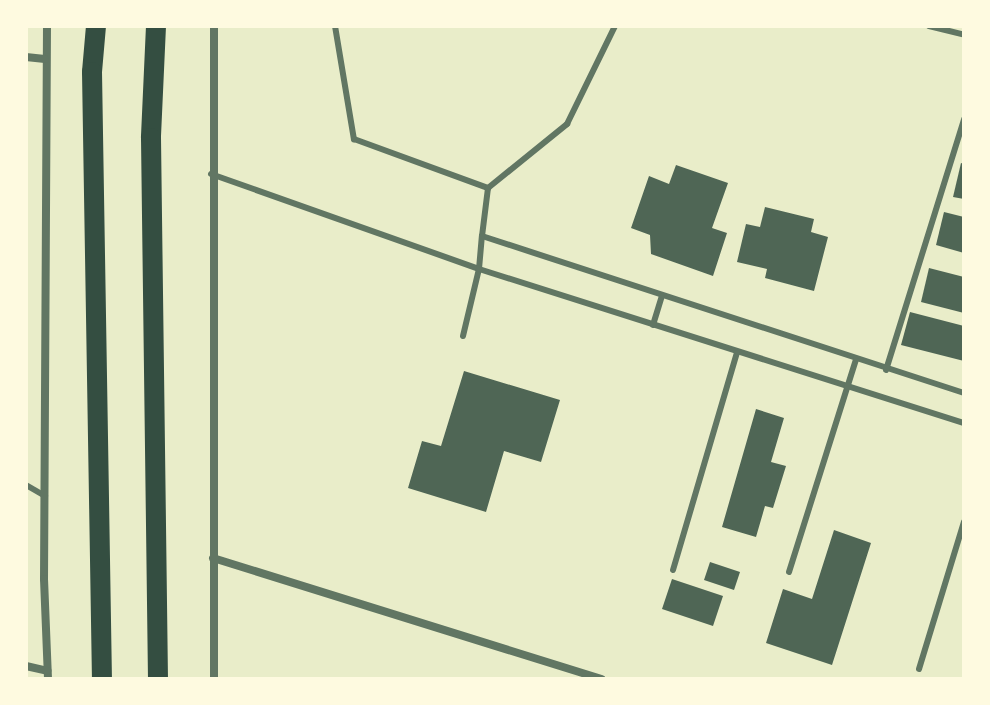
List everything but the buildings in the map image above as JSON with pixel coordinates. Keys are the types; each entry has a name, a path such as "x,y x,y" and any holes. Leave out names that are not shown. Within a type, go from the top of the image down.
{"highway":[{"path":"96,26 92,72 102,679"},
{"path":"156,26 151,138 158,679"}],"street":[{"path":"26,666 48,675 45,496 47,26"},
{"path":"214,26 211,174 214,679"},
{"path":"26,57 45,59"},
{"path":"213,558 602,679"}],"lane":[{"path":"335,26 354,139 488,188"},
{"path":"463,336 479,269 488,188 567,124 615,26"},
{"path":"929,26 964,35"},
{"path":"886,370 964,119"},
{"path":"211,174 479,269 964,423"},
{"path":"482,236 964,393"},
{"path":"653,325 662,296"},
{"path":"673,570 737,353"},
{"path":"789,572 850,387 856,360"},
{"path":"26,485 45,496"},
{"path":"919,669 964,522"}]}
